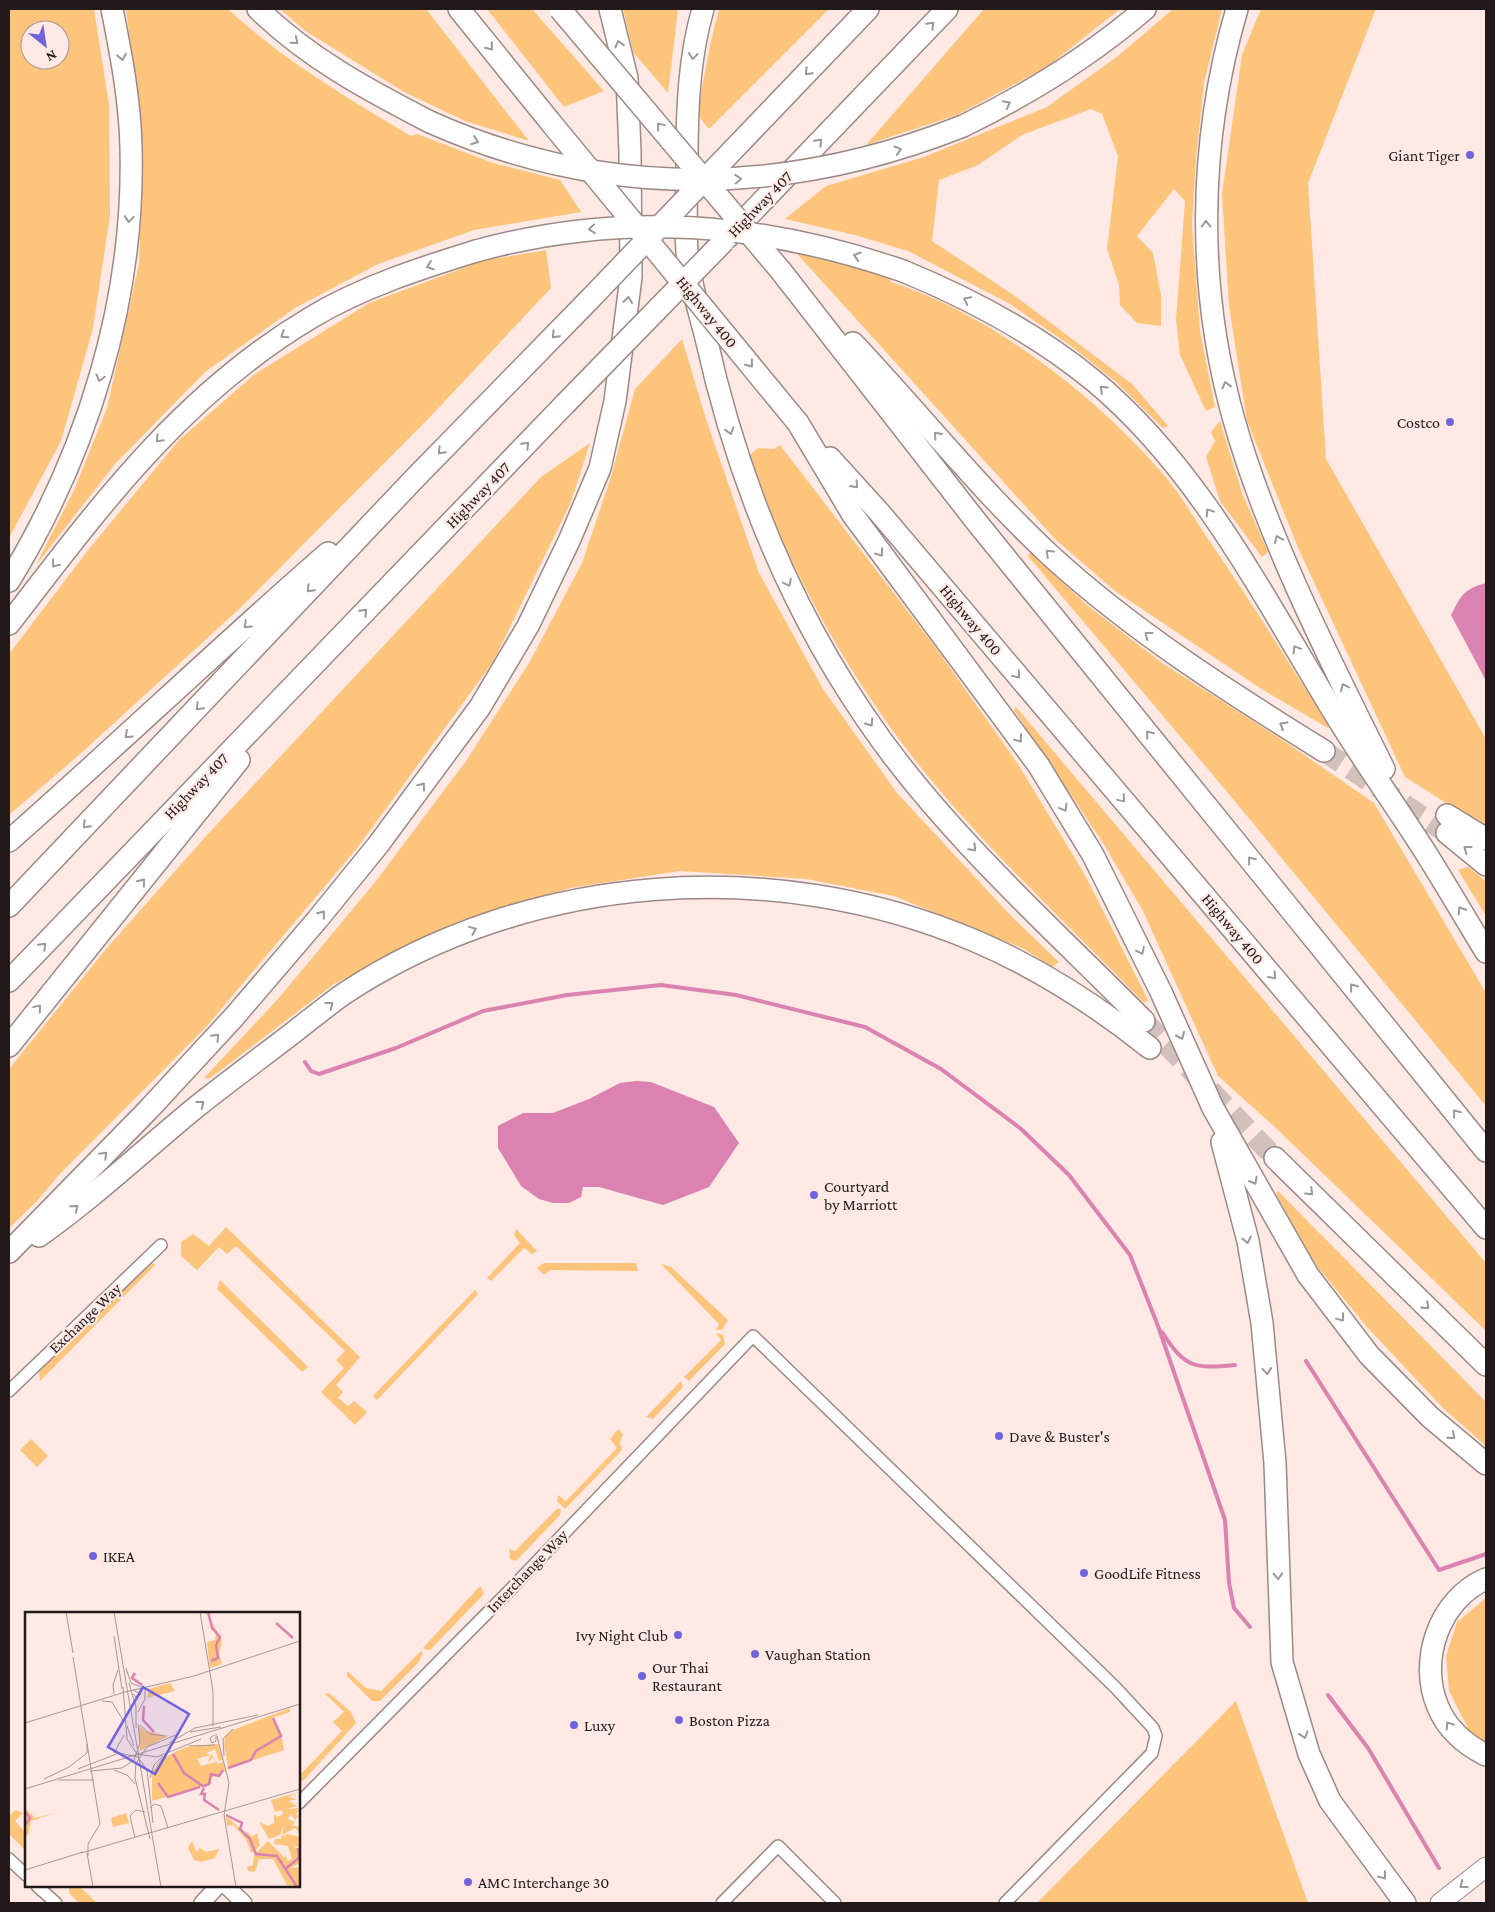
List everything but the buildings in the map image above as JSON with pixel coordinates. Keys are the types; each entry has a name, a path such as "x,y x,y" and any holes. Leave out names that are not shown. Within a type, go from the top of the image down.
{"highway":[{"path":"9,581 42,521 74,450 97,390 114,322 128,240 131,146 124,67 112,9"},
{"path":"258,9 315,57 372,92 430,122 483,144 537,160 606,174 678,180 743,179 827,167 905,148 963,126 1049,81 1101,46 1144,9"},
{"name":"Highway 400","path":"460,9 798,423 885,519 1486,1228"},
{"path":"560,9 781,271 975,520 1486,1151"},
{"path":"9,1252 149,1109 234,1017 317,920 378,845 480,707 528,626 569,541 600,468 614,401 630,277 627,78 610,9"},
{"path":"703,9 696,31 687,111 687,255 716,384 738,458 764,529 786,578 831,665 882,741 910,777 974,850 1144,1022"},
{"path":"9,906 416,477 868,9"},
{"name":"Highway 407","path":"9,981 946,9"},
{"path":"1237,9 1219,79 1206,199 1209,276 1224,376 1246,457 1275,532 1343,684 1424,850"},
{"path":"9,624 131,469 172,426 260,351 313,316 358,294 403,275 476,251 506,243 584,230 644,226 697,226 743,231 802,241 903,271 981,307 1051,349 1094,381 1155,443 1185,478 1226,538 1339,721 1424,850 1486,952"},
{"path":"781,271 885,377 1018,523 1085,586 1181,659 1324,751"},
{"path":"798,423 853,515 1039,766 1093,855 1161,992 1213,1108 1308,1275 1369,1355 1430,1417 1486,1464"},
{"path":"9,841 102,759 271,603 416,477"},
{"path":"9,1046 318,660"},
{"path":"1486,839 1447,824 1486,864"},
{"path":"9,1258 50,1228 198,1106 346,993 410,958 476,928 545,907 603,896 680,887 758,888 819,895 876,908 973,940 1017,961 1056,982 1150,1048"},
{"path":"1213,1108 1242,1215 1262,1323 1275,1462 1282,1662 1309,1754 1330,1801 1404,1903"},
{"path":"1275,1158 1486,1365"},
{"path":"1486,1579 1459,1596 1443,1616 1433,1646 1430,1672 1438,1707 1453,1732 1473,1749 1486,1755"}],"main road":[{"path":"1440,1903 1486,1867"}],"street":[{"name":"Exchange Way","path":"9,1391 161,1244"},
{"name":"Interchange Way","path":"300,1803 507,1593 753,1336 1108,1680 1153,1728 1156,1736 1152,1753 1005,1903"},
{"path":"722,1903 778,1846 835,1903"},
{"path":"9,1859 25,1874"},
{"path":"38,1887 56,1903"},
{"path":"202,1903 217,1887"},
{"path":"227,1887 244,1903"}],"shaded area":[{"path":"9,9 94,9 109,105 110,215 93,328 61,441 9,538"},
{"path":"126,9 228,9 293,62 339,93 411,136 417,134 493,163 560,180 581,212 474,230 378,264 295,308 205,372 115,464 36,565 74,490 107,408 139,264 143,150"},
{"path":"280,9 426,9 529,141 465,121 404,92 304,30"},
{"path":"487,9 532,9 604,91 564,107"},
{"path":"623,9 678,9 668,93 633,52"},
{"path":"719,9 829,9 709,129 697,114"},
{"path":"984,9 1120,9 1048,66 957,115 866,145"},
{"path":"1173,9 1222,9 1204,83 1196,157 1192,224 1200,331 1215,407 1206,411 1180,355 1176,320 1185,201 1174,189 1137,236 1153,253 1161,295 1161,326 1137,323 1120,305 1119,285 1107,249 1118,156 1102,114 1091,109 1022,135 978,165 939,180 932,241 1015,296 1132,384 1168,426 1163,428 1116,382 1071,346 1010,304 908,251 855,235 785,219 826,186 924,157 1047,107 1118,56"},
{"path":"1261,9 1376,9 1308,183 1326,459 1486,739 1486,828 1405,777 1299,550 1247,421 1229,306 1222,194 1242,55"},
{"path":"791,247 888,275 891,282 928,296 965,314 1039,360 1106,415 1175,489 1239,585 1329,726 1328,728 1260,688 1115,591 1056,540"},
{"path":"546,250 551,288 430,417 237,611 80,754 9,815 9,654 89,549 179,440 255,374 369,303 482,261"},
{"path":"682,339 706,419 759,573 823,689 897,793 1012,917 1059,962 1052,967 1024,949 894,896 806,879 680,871 570,888 459,921 334,984 209,1079 204,1078 278,999 376,881 466,761 529,663 582,563 610,480 635,389"},
{"path":"1220,421 1242,493 1268,552 1262,557 1220,501 1206,457 1215,441 1211,432"},
{"path":"590,443 571,502 493,662 358,847 206,1027 9,1228 9,1069 106,949 207,835 541,477"},
{"path":"780,445 936,648 1018,764 1085,875 1148,1000 1144,1003 1005,863 952,805 906,748 864,689 827,628 794,565 775,524 750,455 758,448 774,449"},
{"path":"1030,552 1088,606 1162,663 1284,741 1374,803 1486,993 1486,1106 1233,799 1028,556"},
{"path":"1486,583 1486,681 1451,615 1458,602 1468,590"},
{"path":"1016,707 1486,1263 1486,1331 1278,1130 1218,1076 1143,911 1103,843 1014,710"},
{"path":"1468,867 1486,881 1486,916 1458,870"},
{"path":"651,1082 714,1107 739,1143 709,1187 663,1205 599,1187 583,1187 581,1197 569,1203 553,1203 539,1199 521,1186 498,1148 498,1126 523,1113 553,1113 589,1099 620,1083"},
{"path":"1278,1191 1486,1402 1486,1446 1444,1409 1366,1326 1316,1265 1276,1194"},
{"path":"226,1227 360,1357 336,1385 343,1392 338,1398 348,1406 354,1401 367,1412 355,1425 321,1392 344,1368 336,1360 345,1351 236,1246 227,1254 219,1247 197,1270 181,1256 181,1242 193,1234 209,1246"},
{"path":"516,1229 537,1251 532,1254 524,1248 491,1281 487,1278 520,1243 514,1235"},
{"path":"154,1263 155,1265 40,1381 39,1372 135,1275"},
{"path":"544,1263 636,1263 638,1271 550,1270 544,1275 537,1268"},
{"path":"661,1264 671,1267 728,1320 722,1330 716,1330 719,1324"},
{"path":"220,1280 308,1367 302,1372 217,1289"},
{"path":"475,1290 478,1294 377,1400 373,1396"},
{"path":"716,1333 723,1335 725,1344 689,1381 684,1377 721,1340"},
{"path":"681,1381 683,1387 653,1419 646,1417"},
{"path":"618,1429 623,1434 620,1443 622,1450 565,1509 557,1501 558,1495 566,1501 617,1448 610,1439"},
{"path":"31,1439 48,1456 37,1467 20,1450"},
{"path":"558,1508 561,1510 560,1515 516,1561 510,1559 509,1549 515,1551"},
{"path":"481,1587 484,1594 430,1650 423,1648"},
{"path":"1486,1598 1486,1742 1470,1732 1449,1691 1446,1656 1457,1622"},
{"path":"421,1651 423,1653 418,1663 380,1701 372,1701 347,1676 347,1671 366,1688 381,1691"},
{"path":"329,1693 351,1712 356,1723 300,1782 300,1775 342,1731 333,1722 344,1712 325,1694"},
{"path":"1236,1701 1308,1903 1037,1903"},
{"path":"15,1810 23,1813 15,1821 25,1832 25,1850 9,1834 9,1816"},
{"path":"69,1887 80,1887 97,1903 79,1903 69,1893"}],"waterway":[{"path":"305,1062 311,1071 319,1074 396,1048 483,1011 567,995 661,985 736,995 865,1027 941,1069 1020,1128 1069,1175 1130,1255 1158,1326 1225,1520 1229,1583 1234,1608 1250,1627"},
{"path":"1162,1332 1177,1353 1192,1364 1210,1367 1235,1365"},
{"path":"1306,1361 1439,1570 1486,1554"},
{"path":"1328,1695 1368,1748 1439,1868"}],"tunnel":[{"path":"1324,751 1447,833"},
{"path":"1144,1021 1275,1158"}],"place":[{"name":"Giant Tiger","path":"1470,155"},
{"name":"Costco","path":"1450,422"},
{"name":"Courtyard by Marriott","path":"814,1195"},
{"name":"Dave & Buster's","path":"999,1436"},
{"name":"IKEA","path":"93,1556"},
{"name":"GoodLife Fitness","path":"1084,1573"},
{"name":"Ivy Night Club","path":"678,1635"},
{"name":"Vaughan Station","path":"755,1654"},
{"name":"Our Thai Restaurant","path":"642,1676"},
{"name":"Boston Pizza","path":"679,1720"},
{"name":"Luxy","path":"574,1725"},
{"name":"AMC Interchange 30","path":"468,1882"}]}
